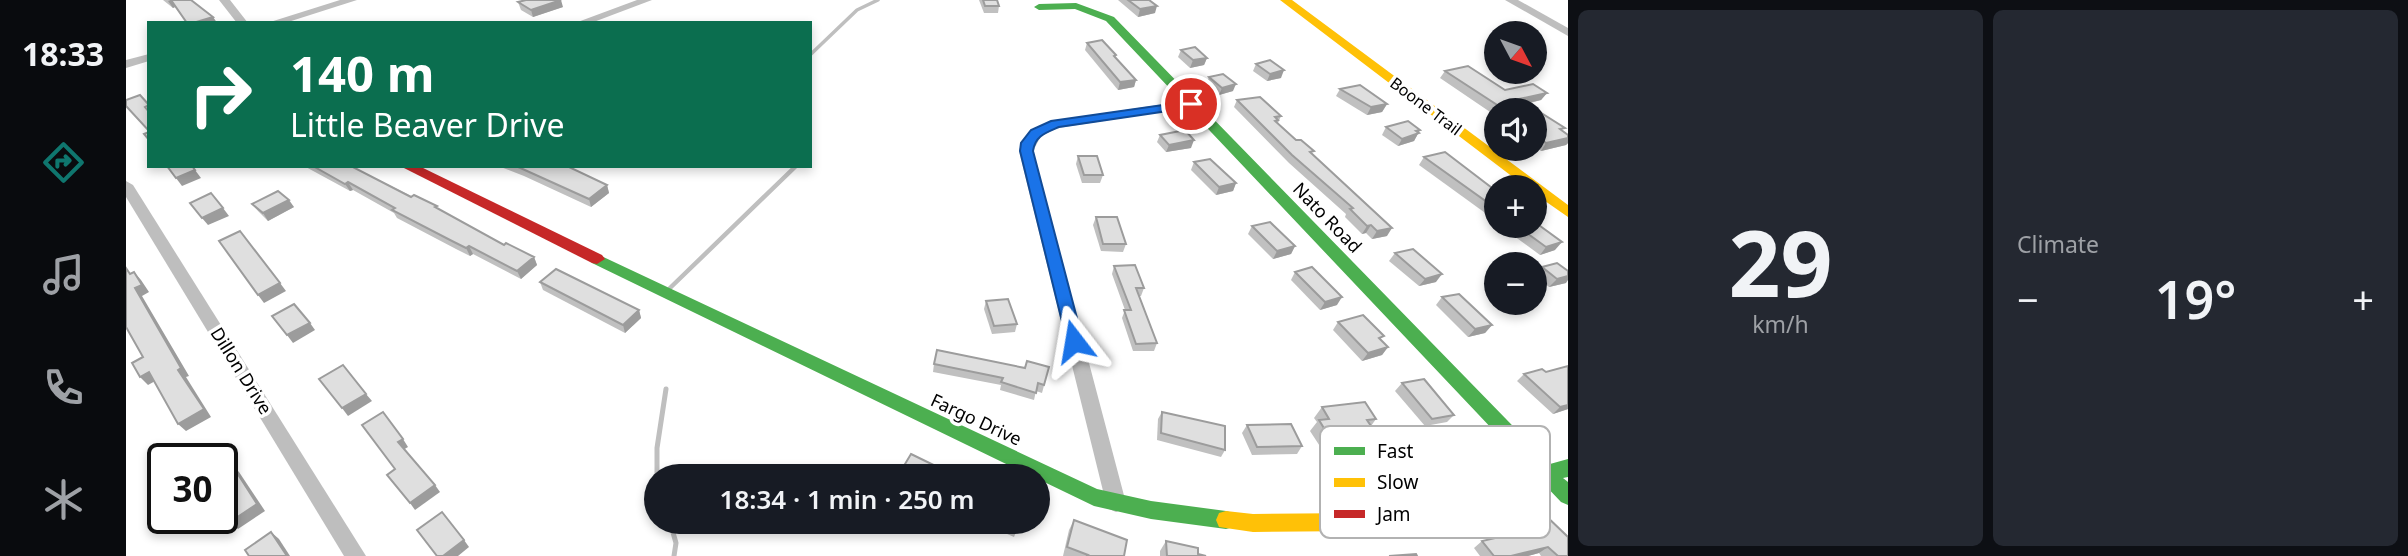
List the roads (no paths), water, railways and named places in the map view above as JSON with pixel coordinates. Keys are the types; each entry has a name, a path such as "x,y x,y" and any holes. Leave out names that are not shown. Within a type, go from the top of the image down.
{"street":[{"path":"224,0 241,21"},
{"path":"279,21 352,0"},
{"path":"586,21 647,0"},
{"name":"Boone Trail","path":"1285,0 1568,212"},
{"path":"1510,0 1568,33"},
{"name":"Nato Road","path":"1039,7 1078,6 1104,15 1501,426"},
{"path":"126,64 147,58"},
{"path":"1116,503 1026,151 1035,133 1056,124 1191,104"},
{"name":"Fargo Drive","path":"411,168 774,346 1094,497 1195,517 1253,523 1320,522"},
{"name":"Dillon Drive","path":"127,187 356,556"},
{"name":"Fargo Drive","path":"1550,473 1568,468"},
{"name":"Nato Road","path":"1550,477 1568,496"}],"waterway":[{"path":"812,53 857,10 878,0"},
{"path":"670,288 794,168"},
{"path":"657,464 666,389"},
{"path":"673,534 676,543 674,556"}]}
